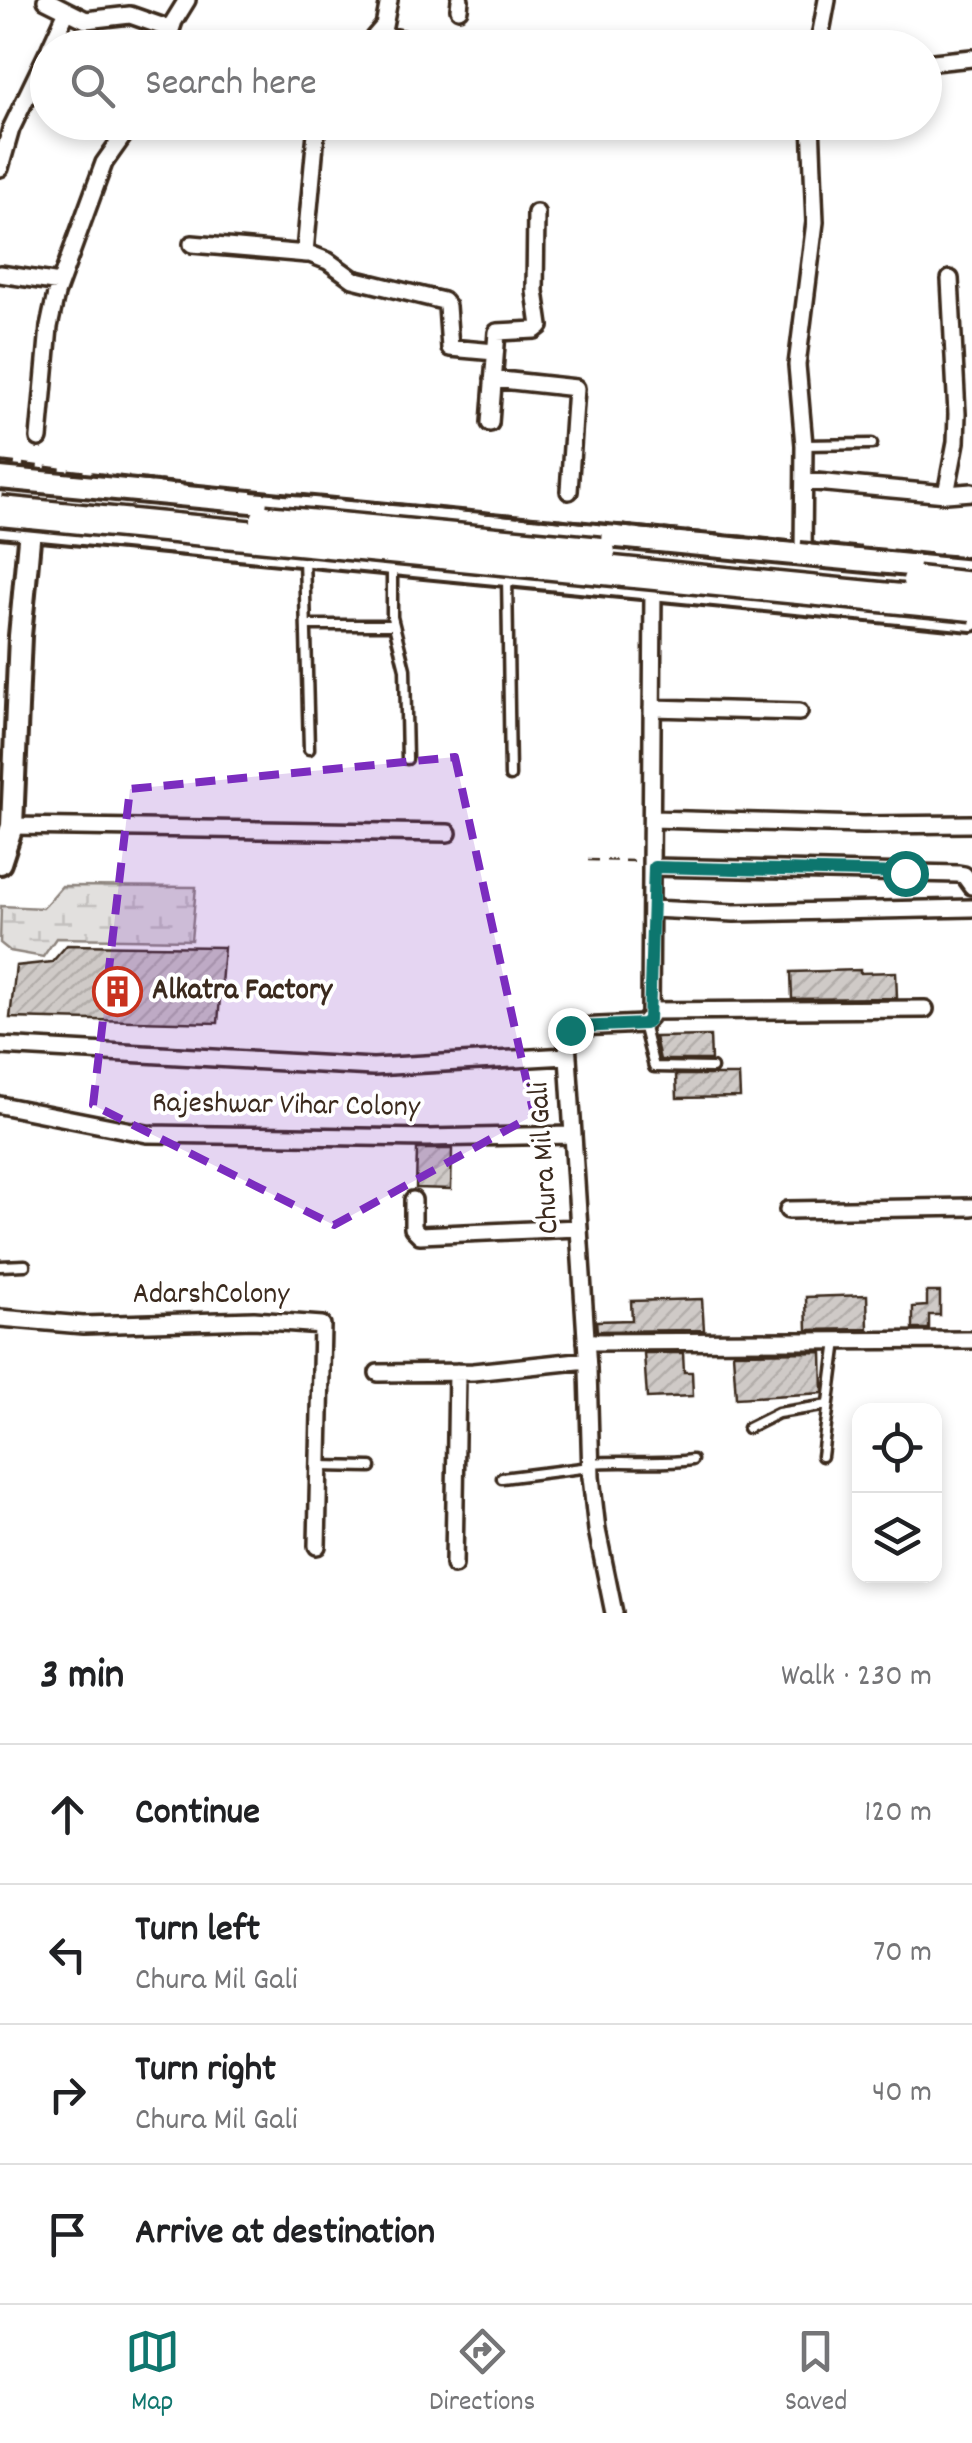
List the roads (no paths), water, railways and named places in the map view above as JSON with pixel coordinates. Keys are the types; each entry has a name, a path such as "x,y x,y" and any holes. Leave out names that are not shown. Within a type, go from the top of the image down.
{"highway":[{"path":"0,495 972,586"},
{"path":"0,511 972,606"}],"street":[{"path":"46,0 94,21 130,15 170,29 187,0"},
{"path":"381,30 387,20 388,0"},
{"path":"821,30 827,0"},
{"path":"58,30 67,11"},
{"path":"942,61 972,58"},
{"path":"0,168 11,129 30,90"},
{"path":"39,438 49,327 60,282 104,164 121,140"},
{"path":"307,254 304,244 315,140"},
{"path":"803,555 805,481 798,365 814,222 812,140"},
{"path":"490,423 497,332 535,330 540,326 535,292 536,213"},
{"path":"192,244 307,254 328,262 352,279 442,301 447,306 450,348 495,352"},
{"path":"0,274 60,282"},
{"path":"946,494 958,414 950,279"},
{"path":"493,378 576,388 569,491"},
{"path":"0,478 972,571"},
{"path":"805,481 946,494 972,492"},
{"path":"0,526 972,620"},
{"path":"0,863 12,826 7,752 30,529"},
{"path":"608,585 614,538"},
{"path":"653,589 654,864 647,1018 925,1009"},
{"path":"652,708 799,712"},
{"path":"653,819 972,824"},
{"path":"12,826 448,832"},
{"path":"654,864 958,874 964,875 972,886"},
{"path":"652,909 734,913 972,908"},
{"name":"Chura Mil Gali","path":"614,1613 596,1530 590,1465 568,1034 573,1028 647,1018"},
{"path":"0,1046 373,1067 567,1056"},
{"name":"Rajeshwar Vihar Colony","path":"0,1104 147,1134 572,1136"},
{"path":"413,1200 414,1228 420,1235 578,1228"},
{"path":"788,1210 972,1207"},
{"name":"AdarshColony","path":"0,1318 83,1324 254,1320 322,1326 317,1546"},
{"path":"586,1342 972,1340"},
{"path":"378,1372 457,1372 587,1360"},
{"path":"454,1565 457,1372"}],"lane":[{"path":"804,445 872,444"},
{"path":"304,556 309,750"},
{"path":"392,564 394,625 405,668 407,759"},
{"path":"506,575 510,776"},
{"path":"306,625 394,625"},
{"path":"647,1018 654,1067 712,1068"},
{"path":"0,1266 25,1265"},
{"path":"822,1456 836,1340"},
{"path":"748,1428 778,1413 828,1405"},
{"path":"502,1478 627,1460 658,1464 692,1460"},
{"path":"319,1466 371,1467"}],"railway":[{"path":"0,462 188,485 972,558"}],"place":[{"name":"Alkatra Factory","path":"117,992"}]}
